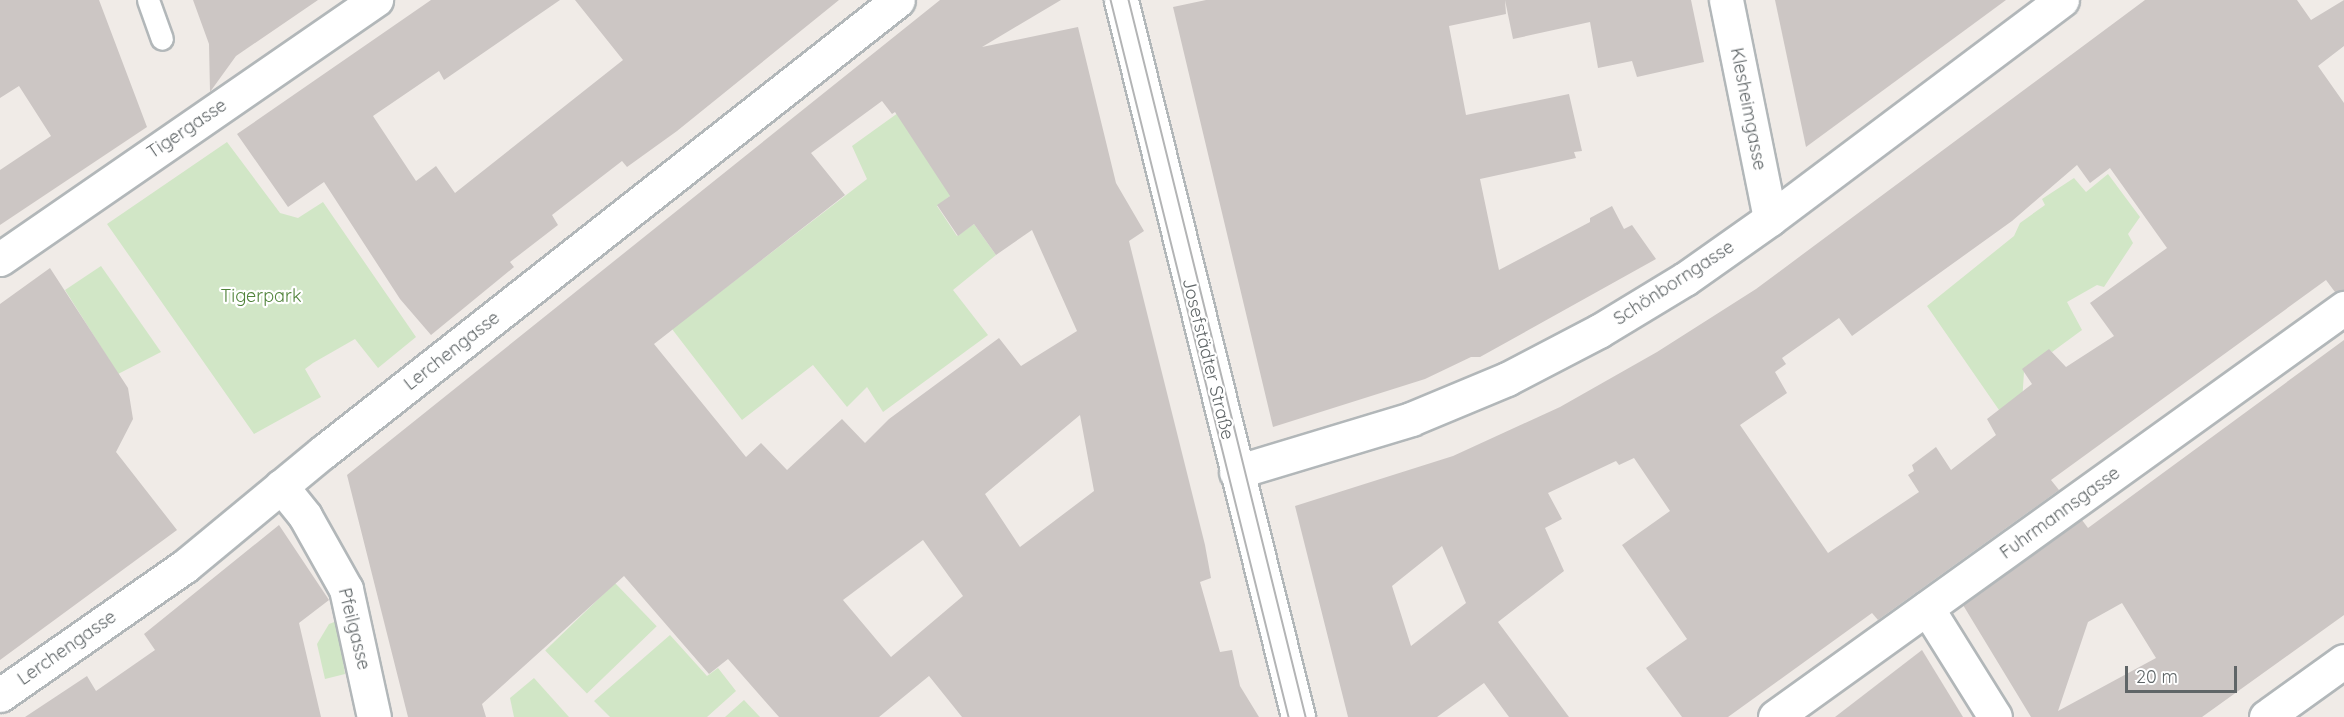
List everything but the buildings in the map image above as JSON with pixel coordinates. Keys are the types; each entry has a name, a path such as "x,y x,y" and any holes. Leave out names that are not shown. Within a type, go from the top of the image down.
{"street":[{"name":"Tigergasse","path":"0,259 376,0"},
{"name":"Lerchengasse","path":"0,695 185,566 281,486 898,0"},
{"name":"Josefstädter Straße","path":"1121,0 1298,717"},
{"name":"Klesheimgasse","path":"1726,0 1770,219"},
{"name":"Schönborngasse","path":"1236,472 1411,419 1507,379 1685,279 1770,219 2062,0"},
{"name":"Fuhrmannsgasse","path":"1775,717 2344,308"},
{"name":"Pfeilgasse","path":"281,486 305,516 346,589 374,717"},
{"path":"1927,608 1995,717"},
{"path":"2266,717 2344,662"}],"lane":[{"path":"148,0 162,39"}],"green space":[{"path":"987,49 950,196 937,206 957,236 974,224 996,255 953,290 988,335 883,412 867,387 847,407 813,365 742,420 672,329 867,179 852,146"},
{"name":"Tigerpark","path":"227,142 280,213 298,218 323,202 416,337 378,368 355,339 313,363 305,369 321,397 254,434 107,224"},
{"path":"2108,174 2140,217 2128,234 2133,243 2104,287 2097,285 2067,302 2082,330 2052,352 2049,350 2024,372 2022,403 1999,410 1927,306 2014,236 2020,223 2045,205 2042,199 2074,178 2086,192"},
{"path":"101,266 161,352 118,374 65,290"},
{"path":"615,583 657,626 587,694 545,650"},
{"path":"337,621 345,674 325,679 317,644 329,624"},
{"path":"670,635 707,676 718,668 736,691 707,717 610,717 594,701"},
{"path":"534,678 569,717 514,717 510,698"},
{"path":"744,700 760,717 725,717"}],"tram line":[{"path":"1111,0 1289,717"},
{"path":"1129,0 1306,717"}]}
